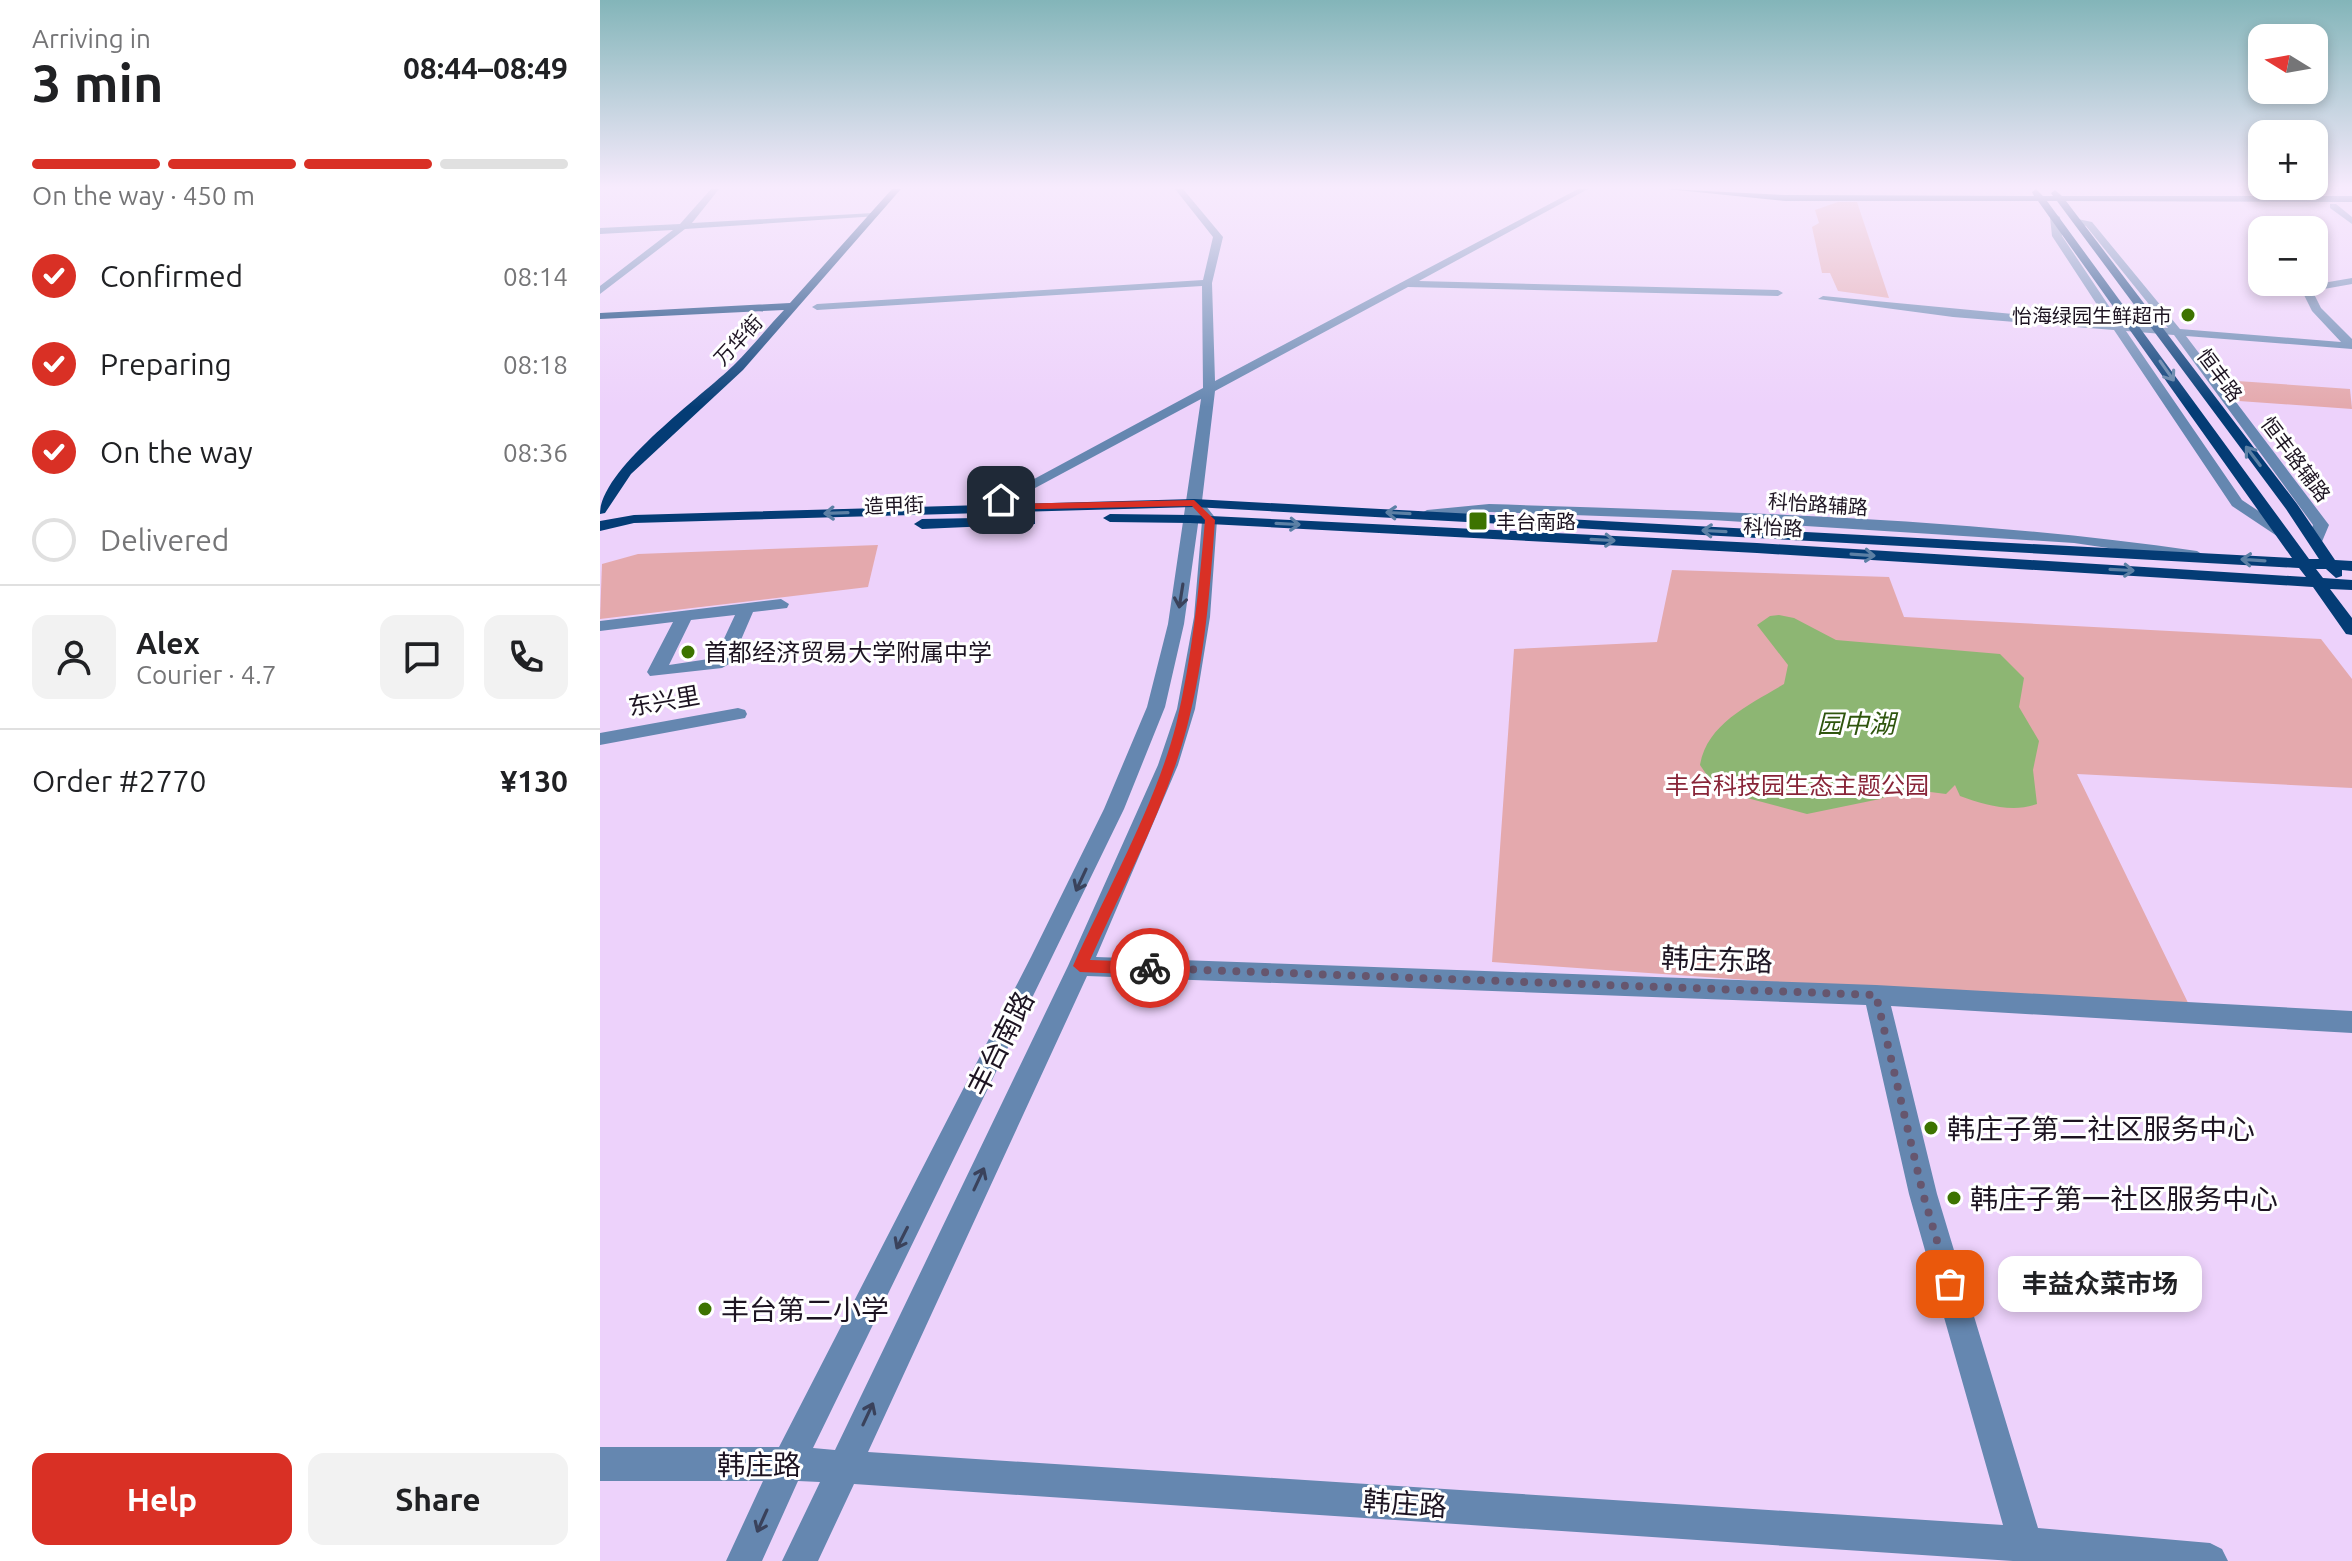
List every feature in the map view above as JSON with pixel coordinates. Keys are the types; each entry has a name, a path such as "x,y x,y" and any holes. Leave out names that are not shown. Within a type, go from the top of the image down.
{"main road":[{"name":"万华街","path":"610,470 699,391 821,262"},
{"name":"万华街","path":"600,510 626,471 723,383 829,262"},
{"name":"恒丰路","path":"2088,262 2352,630"},
{"name":"恒丰路","path":"2108,262 2349,588"},
{"path":"600,323 791,309"},
{"path":"600,316 773,310"},
{"name":"造甲街","path":"600,528 634,519 987,508 1192,511"},
{"name":"造甲街","path":"600,528 621,532 1192,511"},
{"name":"科怡路","path":"1192,511 1427,514 2352,566"},
{"name":"科怡路","path":"1192,511 1210,520 2317,582 2349,588"}],"street":[{"path":"600,291 638,262"},
{"name":"丰台南路","path":"744,1561 788,1464 1042,959 1114,809 1156,707 1176,624 1209,388 1207,283 1212,262"},
{"path":"1209,388 1446,262"},
{"path":"2074,262 2237,503 2282,533"},
{"name":"恒丰路辅路","path":"2120,262 2177,332 2321,525 2316,541"},
{"path":"2352,281 2321,286 2308,293 2316,309 2352,346"},
{"path":"817,307 1207,283"},
{"path":"1404,284 1778,293"},
{"path":"1823,299 2352,346"},
{"name":"造甲街","path":"987,508 1209,388"},
{"name":"丰台南路","path":"800,1561 1080,966 1152,805 1181,727 1202,617 1210,520"},
{"path":"600,626 781,604"},
{"path":"685,616 656,672 722,663 746,609"},
{"name":"东兴里","path":"600,739 738,714"},
{"name":"韩庄东路","path":"1080,966 1876,995 2352,1022"},
{"path":"1876,995 1923,1194 2029,1552"},
{"name":"韩庄路","path":"600,1464 843,1467 2029,1552 2210,1561"}],"green space":[{"path":"1820,262 1877,262 1889,298 1838,291 1830,273 1822,273"},
{"path":"2223,380 2350,389 2352,409 2239,401"},
{"path":"878,545 868,587 600,619 602,564 638,554"},
{"name":"丰台科技园生态主题公园","path":"1672,570 1889,577 1904,617 2321,639 2352,679 2352,788 2077,774 2192,1011 1492,962 1514,649 1657,642"}],"water":[{"name":"园中湖","path":"1770,616 1794,618 1836,640 2000,654 2024,678 2019,707 2039,741 2033,770 2037,804 2018,808 1989,805 1960,796 1955,785 1946,794 1907,789 1880,799 1807,814 1717,790 1700,765 1711,737 1732,716 1784,684 1788,665 1757,625"}],"way so far":[{"path":"1150,968 1876,995 1923,1194 1950,1284"}],"place":[{"name":"怡海绿园生鲜超市","path":"2188,315"},
{"name":"丰台南路","path":"1478,521"},
{"name":"首都经济贸易大学附属中学","path":"688,652"},
{"name":"韩庄子第二社区服务中心","path":"1931,1128"},
{"name":"韩庄子第一社区服务中心","path":"1954,1198"},
{"name":"丰益众菜市场","path":"1950,1284"},
{"name":"丰台第二小学","path":"705,1309"}],"route":[{"path":"1001,500 987,508 1194,503 1210,520 1202,617 1181,727 1152,805 1080,966 1150,968"}]}
